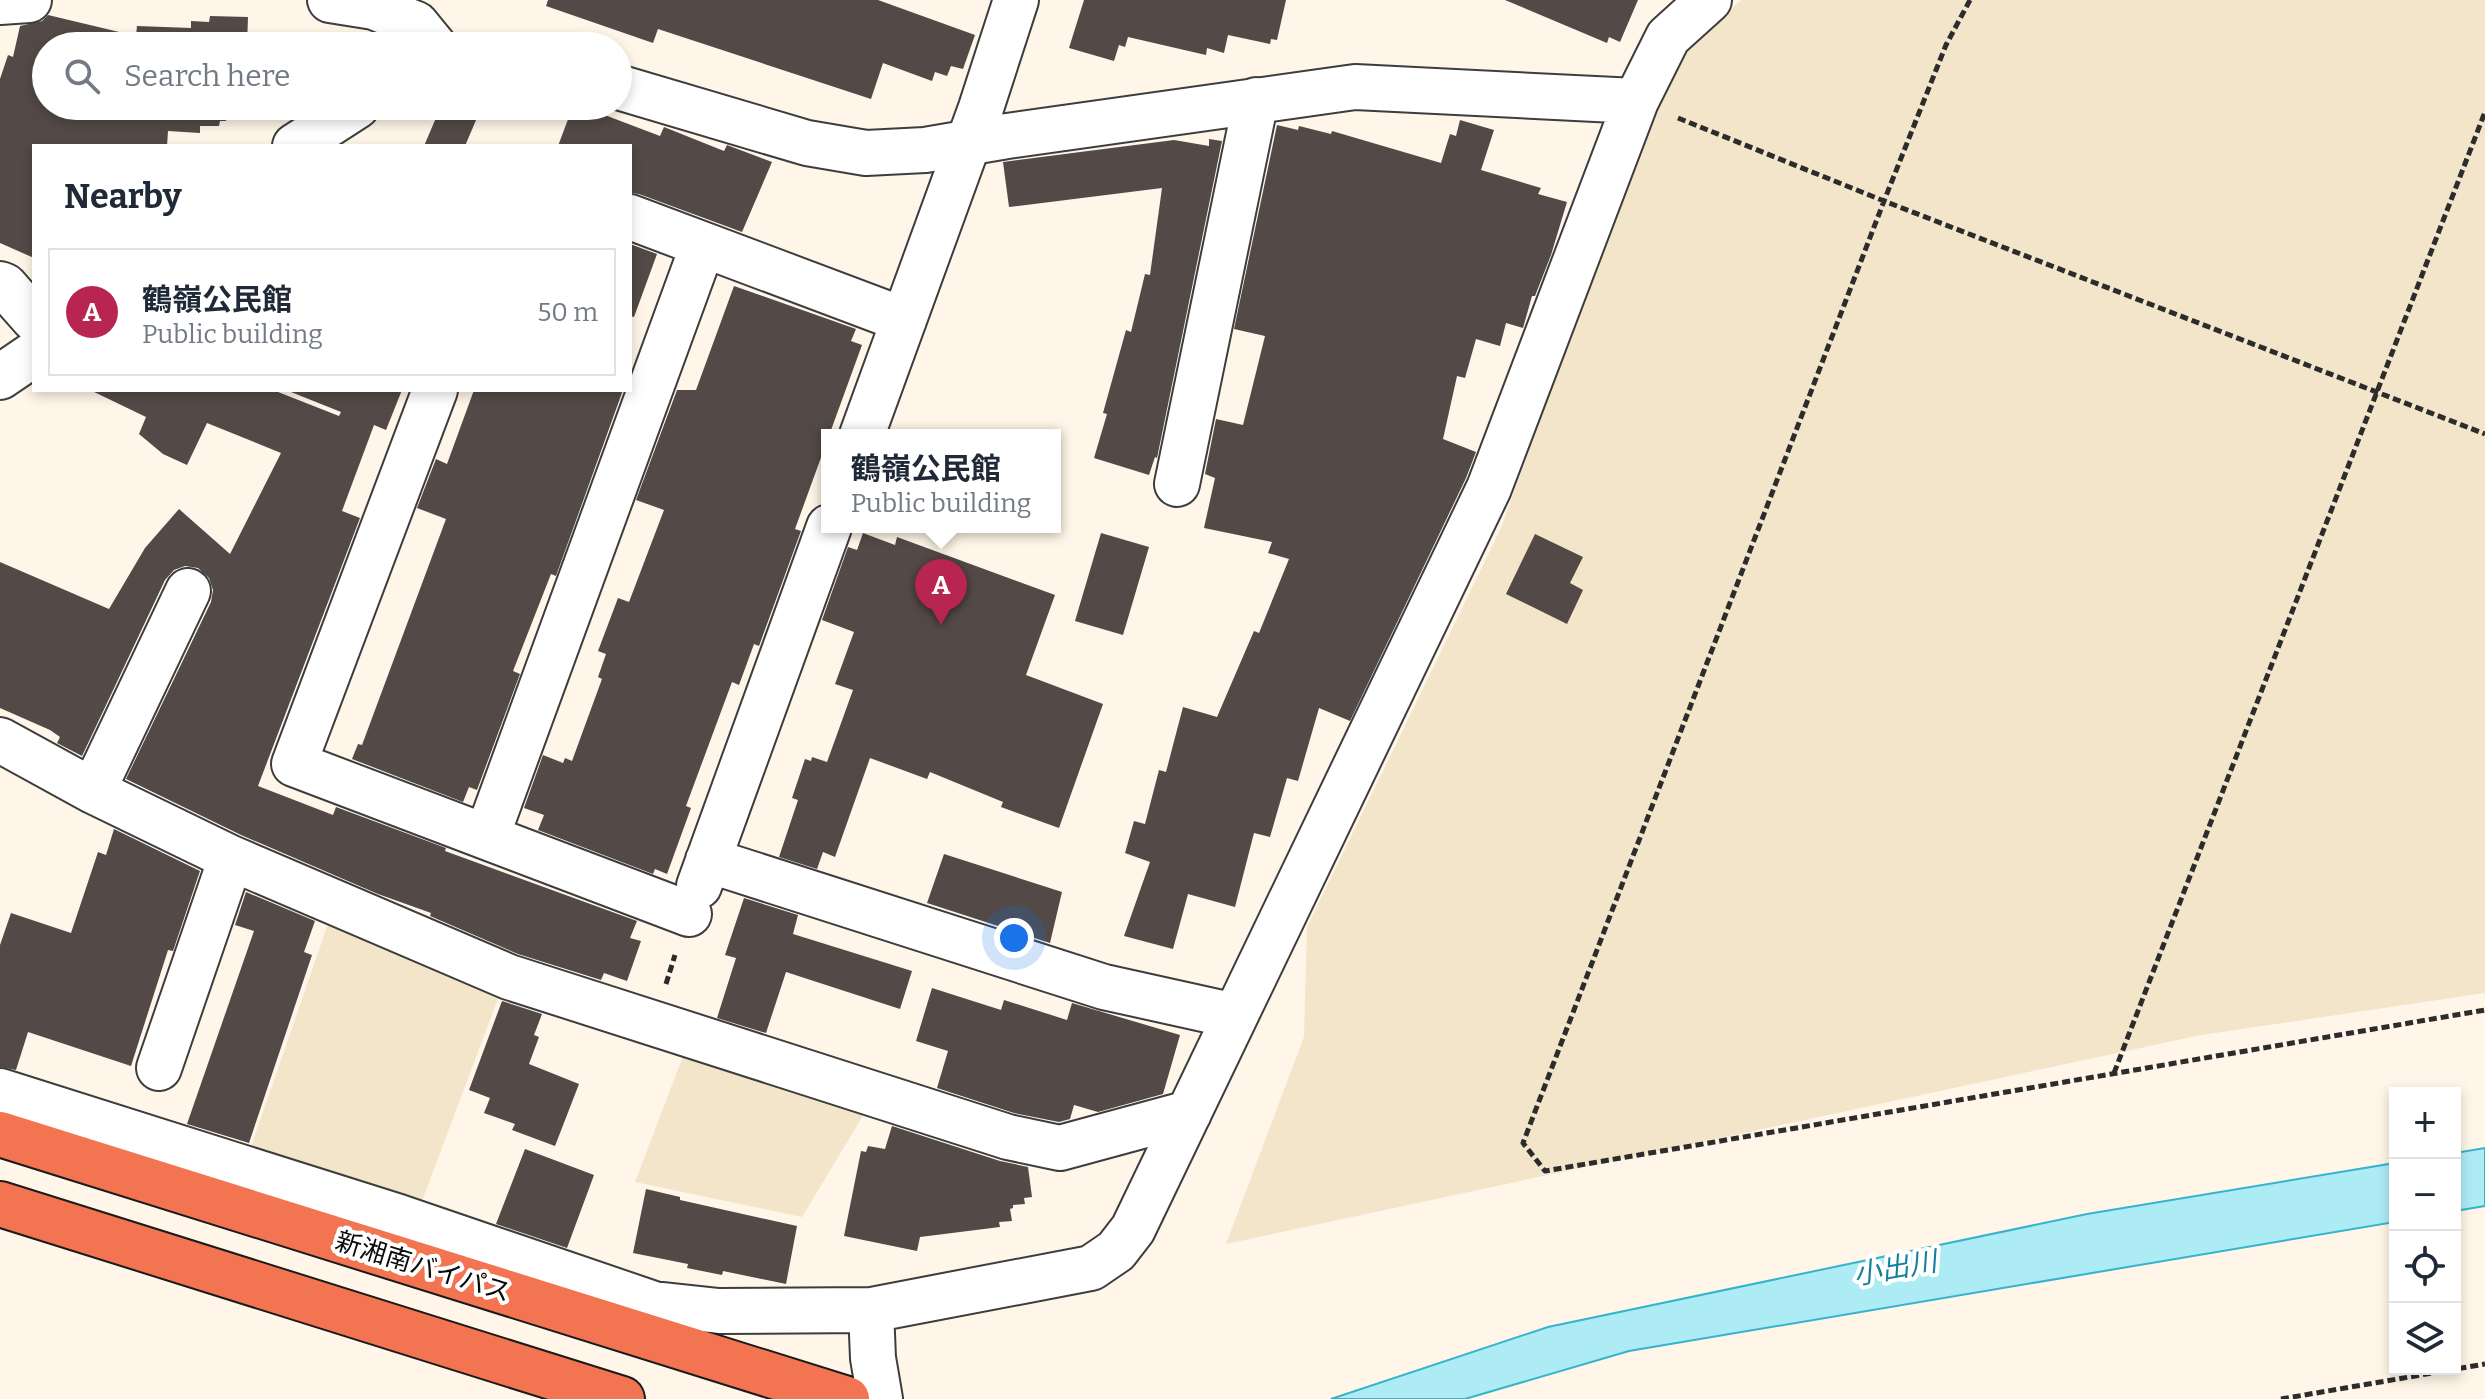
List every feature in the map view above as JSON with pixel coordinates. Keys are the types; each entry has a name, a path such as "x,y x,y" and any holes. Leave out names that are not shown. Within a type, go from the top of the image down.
{"highway":[{"name":"新湘南バイパス","path":"0,1134 847,1399"},
{"path":"0,1204 622,1399"}],"street":[{"path":"0,2 29,0"},
{"path":"330,0 374,7 416,24 423,32"},
{"path":"0,1091 399,1217 654,1304 719,1311 871,1310 1091,1268 1116,1251 1133,1229 1489,488 1636,101 1668,37 1709,0"},
{"path":"864,429 967,142 1007,2"},
{"path":"632,91 807,143 866,153 925,150 1355,87 1636,101"},
{"path":"1177,484 1256,100"},
{"path":"298,144 335,120"},
{"path":"632,218 904,320"},
{"path":"487,836 703,245"},
{"path":"0,284 32,317"},
{"path":"0,377 32,355"},
{"path":"434,392 294,764 487,836 685,923 827,533"},
{"path":"93,791 188,591"},
{"path":"0,740 93,791 231,858 509,977 1008,1137 1060,1148 1189,1113"},
{"path":"159,1068 231,858"},
{"path":"708,860 1104,987 1235,1016"},
{"path":"871,1310 876,1379"}],"path":[{"path":"1970,0 1946,45 1884,201 1523,1143 1545,1171 2485,1010"},
{"path":"1636,101 1884,201 2485,434"},
{"path":"2114,1074 2485,112"},
{"path":"2281,1399 2485,1364"}],"shaded area":[{"path":"1741,0 2485,0 2485,993 2201,1035 1226,1244 1304,1037 1307,927 1501,528 1667,69"},
{"path":"330,918 500,993 416,1217 246,1161"},
{"path":"685,1051 867,1109 802,1217 635,1182"}],"water":[{"path":"2485,1148 2485,1206 2461,1210 2461,1152"},
{"name":"小出川","path":"2389,1164 2389,1223 1629,1351 1465,1399 1331,1399 1548,1327 2087,1214"}],"building":[{"path":"548,0 878,0 975,35 963,69 951,66 947,76 935,72 932,81 883,63 871,99 658,29 653,43 632,36 632,32 621,32 546,6"},
{"path":"1084,0 1286,0 1277,40 1271,39 1270,44 1228,35 1224,53 1207,48 1206,55 1128,37 1125,47 1119,45 1114,61 1069,48"},
{"path":"1505,0 1638,0 1620,42 1609,37 1607,43"},
{"path":"48,15 119,32 32,32 32,120 226,121 220,121 219,126 200,126 200,133 168,131 167,144 32,144 32,257 0,243 0,79 8,55 13,57 20,26 42,21"},
{"path":"210,16 248,17 247,32 136,32 137,26 191,28 191,21 209,22"},
{"path":"435,120 476,120 466,144 425,144"},
{"path":"568,120 618,120 660,136 664,127 724,151 727,145 772,162 742,232 632,193 632,144 559,144"},
{"path":"1460,120 1494,130 1481,170 1541,188 1538,194 1567,202 1523,328 1506,323 1500,346 1476,339 1465,378 1457,376 1443,439 1476,452 1466,478 1350,721 1319,708 1298,781 1287,778 1270,837 1254,833 1235,907 1188,894 1173,949 1124,936 1150,862 1125,853 1134,821 1145,824 1159,770 1166,772 1183,707 1217,717 1254,631 1259,633 1289,559 1268,553 1272,542 1204,528 1215,478 1205,474 1216,419 1243,425 1265,336 1234,329 1277,125 1298,130 1299,126 1331,134 1332,131 1441,163 1450,134 1456,136"},
{"path":"1209,139 1222,141 1157,458 1149,475 1094,458 1126,330 1131,332 1145,274 1150,275 1162,188 1009,207 1003,162 1174,140 1209,146"},
{"path":"632,245 657,254 632,316"},
{"path":"734,286 856,329 851,341 862,345 831,429 821,429 821,458 795,529 801,531 759,646 754,644 739,685 732,682 686,806 691,808 667,874 655,869 653,874 538,830 544,815 524,808 543,755 563,763 565,758 572,761 602,679 598,677 606,654 598,651 618,598 629,602 664,510 636,500 677,390 696,390"},
{"path":"94,392 278,392 339,416 341,412 291,392 401,392 386,430 374,425 342,511 360,518 258,786 333,815 336,807 446,848 445,851 637,921 630,938 641,941 627,981 604,973 601,980 518,954 430,916 431,913 378,894 241,835 126,779 211,602 213,590 209,578 198,568 185,566 174,570 165,580 82,756 57,743 60,737 50,730 0,708 0,562 109,609 145,548 179,509 230,554 281,453 207,423 187,465 163,454 139,434 146,417"},
{"path":"473,392 622,392 556,576 551,574 513,671 520,674 477,790 469,787 463,802 352,759 358,744 362,745 446,519 417,508 436,459 447,464"},
{"path":"863,533 895,545 897,537 1055,595 1026,675 1103,704 1059,828 1001,807 1003,802 930,772 927,779 870,758 835,857 823,852 817,869 779,857 798,800 792,798 805,759 811,761 812,757 827,762 853,690 835,684 854,632 822,620 848,547 857,550"},
{"path":"1101,533 1149,547 1123,635 1075,621"},
{"path":"1535,534 1583,557 1570,583 1583,590 1567,624 1506,594"},
{"path":"114,829 200,871 173,951 168,950 131,1066 28,1032 16,1070 0,1067 0,945 11,913 71,933 98,852 106,855"},
{"path":"944,854 1062,892 1050,943 927,903"},
{"path":"246,892 315,921 304,952 312,955 249,1143 187,1124 254,931 235,925"},
{"path":"744,898 798,915 793,934 912,971 900,1009 786,972 766,1033 717,1018 736,958 725,955"},
{"path":"932,988 1001,1010 1004,1000 1067,1020 1072,1003 1180,1035 1163,1094 1098,1112 1074,1105 1070,1119 1059,1122 1014,1113 937,1088 948,1051 916,1041"},
{"path":"502,1001 542,1014 534,1035 539,1037 529,1064 579,1084 555,1146 512,1130 515,1124 484,1113 490,1098 469,1090"},
{"path":"892,1126 1028,1167 1032,1197 1024,1198 1025,1204 1013,1205 1010,1209 1012,1221 999,1222 1000,1227 920,1237 917,1251 844,1236 861,1151 866,1152 868,1146 885,1149"},
{"path":"525,1149 594,1175 567,1248 496,1224"},
{"path":"646,1189 680,1197 680,1200 797,1226 786,1284 723,1271 722,1275 687,1268 688,1264 633,1253"}],"place":[{"name":"鶴嶺公民館","path":"941,625"}]}
